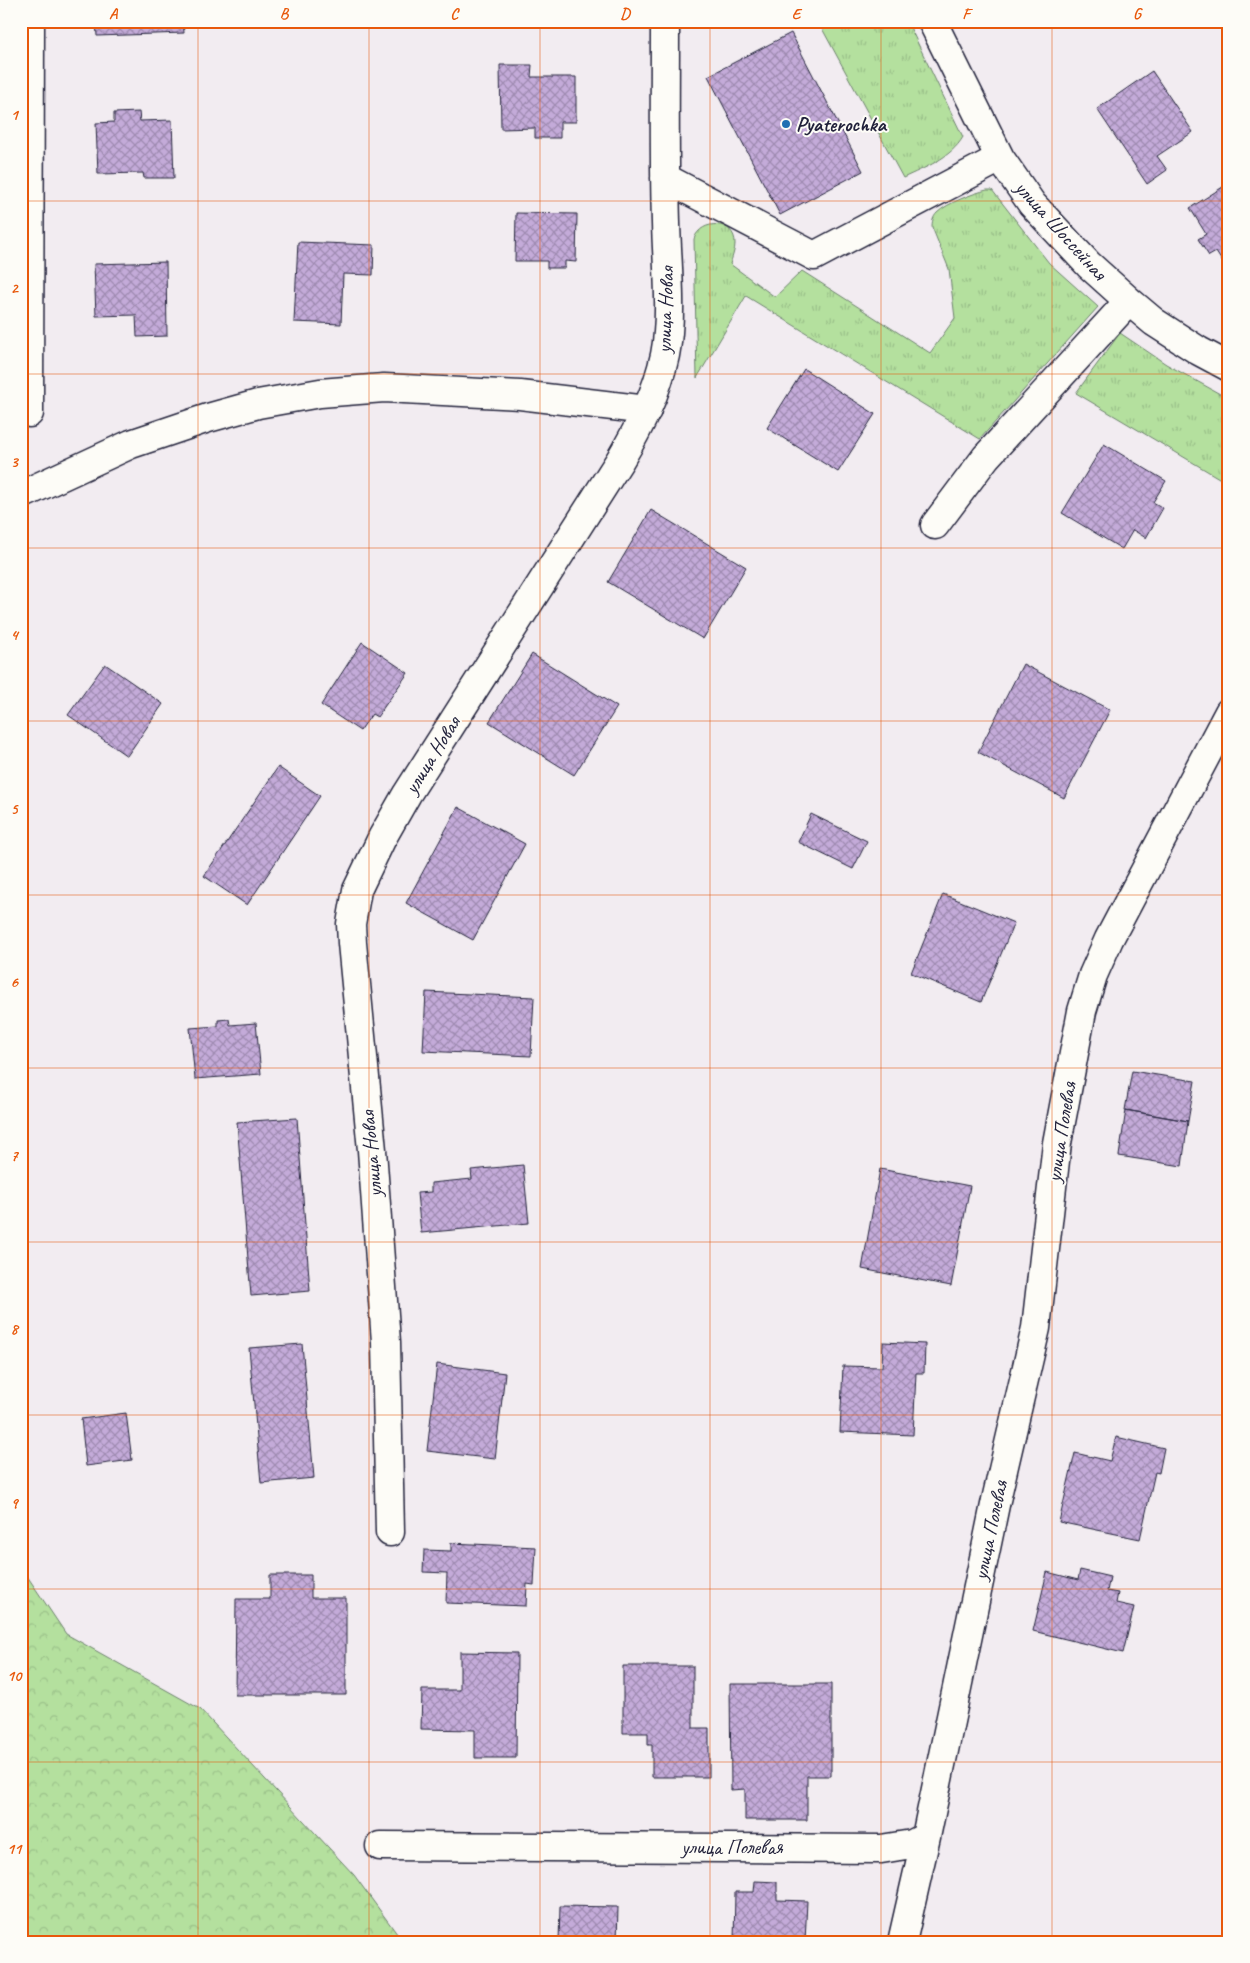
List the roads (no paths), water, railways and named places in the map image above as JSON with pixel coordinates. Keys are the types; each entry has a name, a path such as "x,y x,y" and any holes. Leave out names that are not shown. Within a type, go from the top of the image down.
{"street":[{"path":"29,413 30,21"},
{"name":"улица Новая","path":"390,1532 386,1342 372,1150 352,943 353,905 363,876 407,794 620,460 647,410 658,382 665,354 668,321 664,21"},
{"name":"улица Шоссейная","path":"932,21 1000,158 1032,204 1089,265 1154,322 1199,351 1229,367"},
{"path":"665,178 814,256 1000,158"},
{"path":"935,525 986,458 1129,301"},
{"path":"21,494 139,441 258,404 320,393 384,388 520,394 647,410"},
{"name":"улица Полевая","path":"380,1846 881,1849 912,1844 926,1837 996,1500 1036,1328 1057,1143 1082,1011 1093,975 1109,939 1229,712"},
{"path":"902,1942 926,1837"}],"place":[{"name":"Pyaterochka","path":"786,124"}]}
